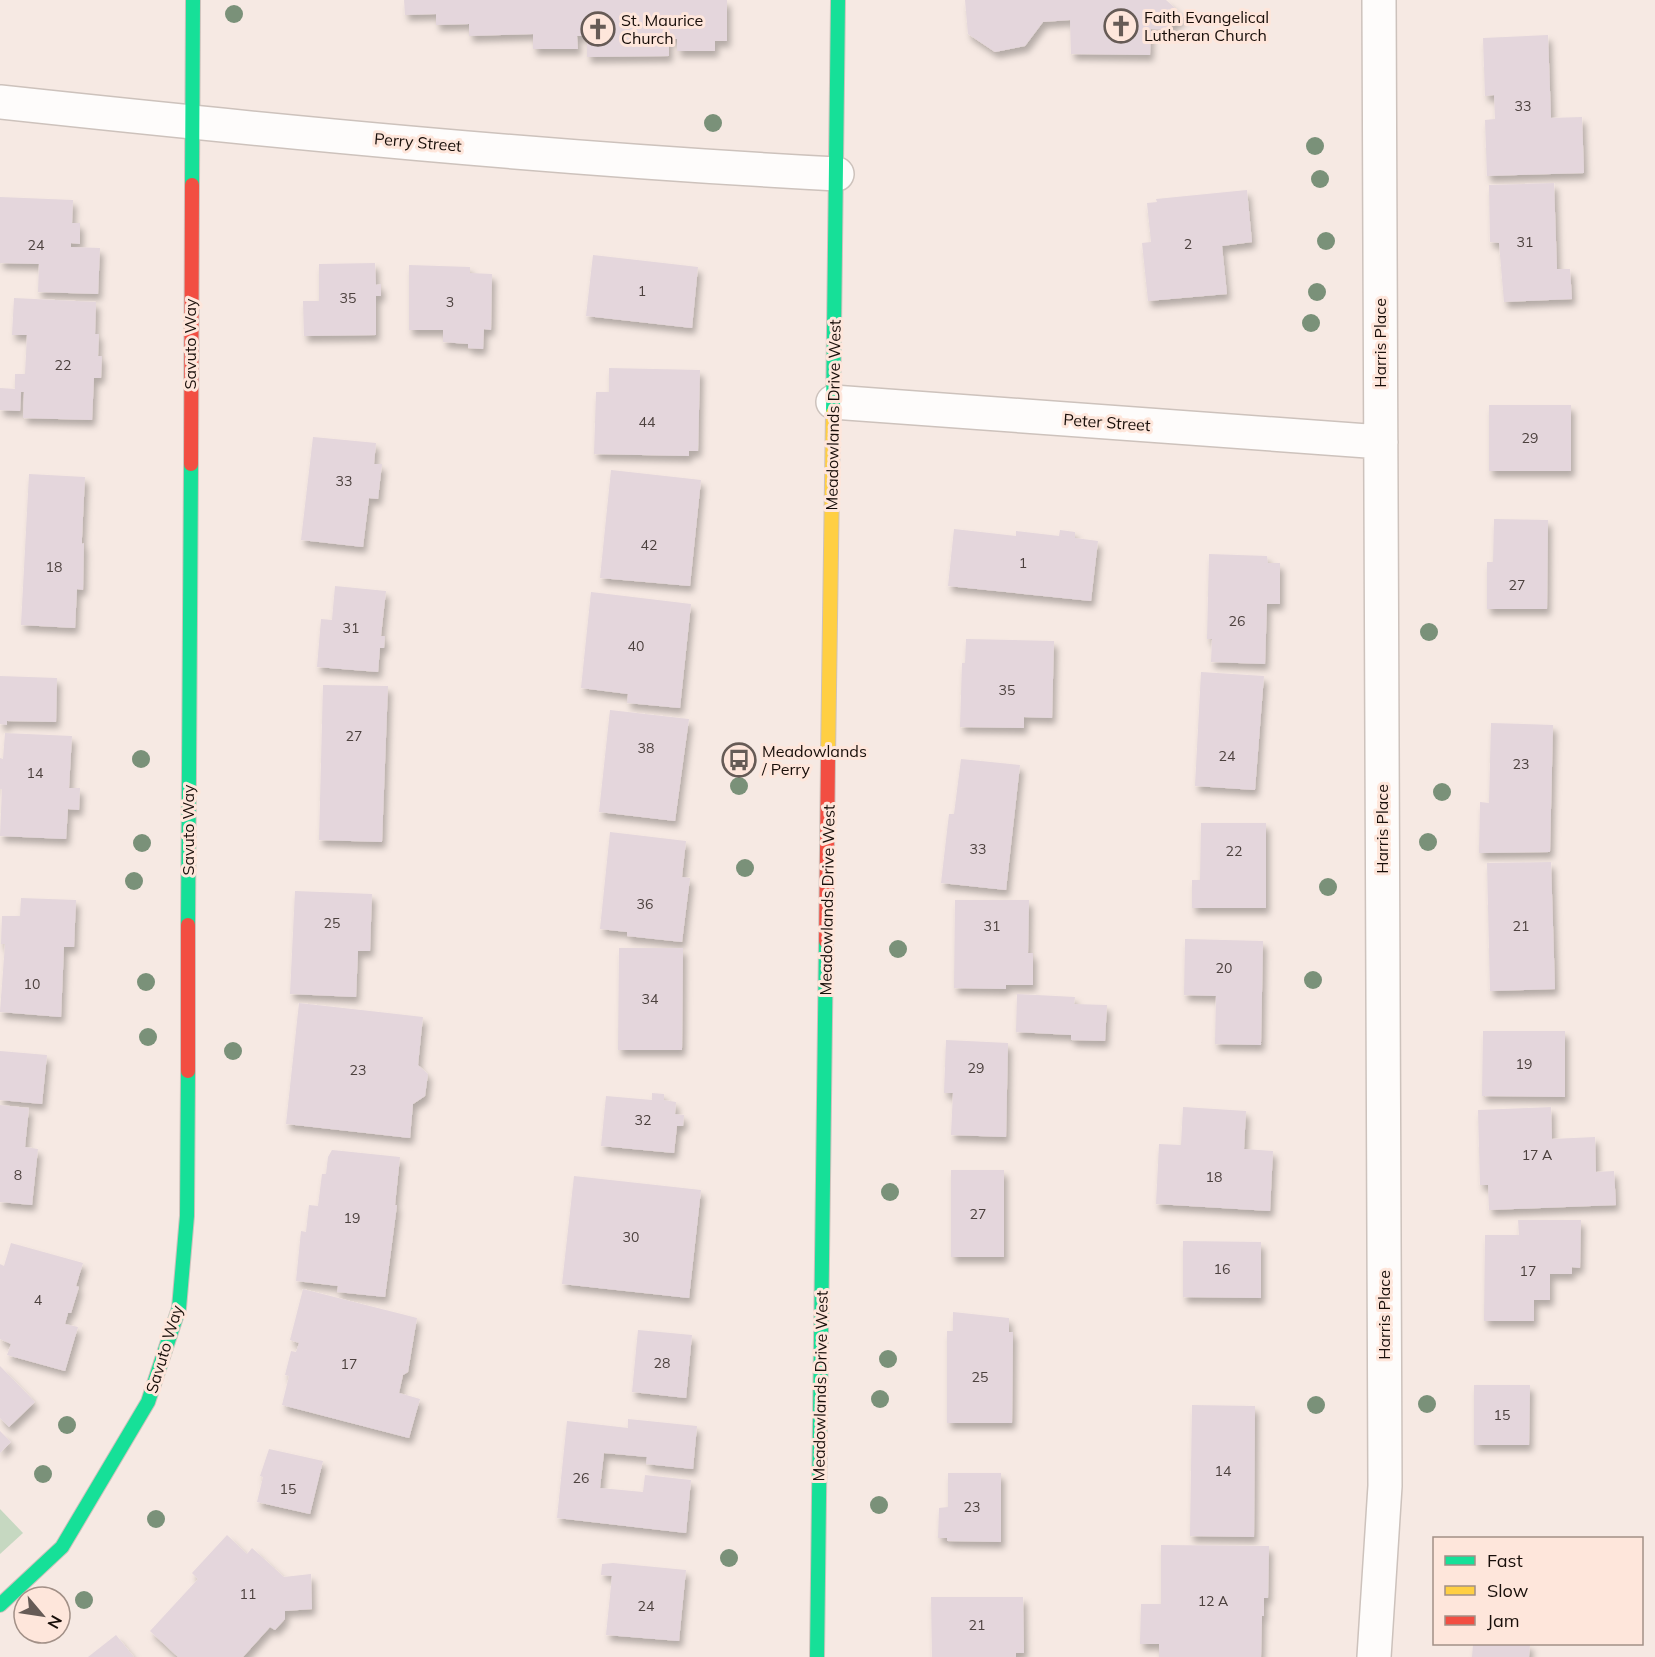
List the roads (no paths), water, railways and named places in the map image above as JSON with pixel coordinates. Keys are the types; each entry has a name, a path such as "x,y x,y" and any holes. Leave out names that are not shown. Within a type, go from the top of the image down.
{"street":[{"name":"Savuto Way","path":"0,1605 63,1547 148,1402 179,1308 187,1216 193,0"},
{"name":"Meadowlands Drive West","path":"817,1657 838,0"},
{"name":"Harris Place","path":"1374,1657 1385,1486 1379,0"},
{"name":"Perry Street","path":"0,102 191,123 734,168 837,174"},
{"name":"Peter Street","path":"834,402 1381,442"}],"place":[{"name":"Faith Evangelical Lutheran Church","path":"1121,26"},
{"name":"St. Maurice Church","path":"598,29"},
{"name":"Meadowlands / Perry","path":"739,760"}]}
